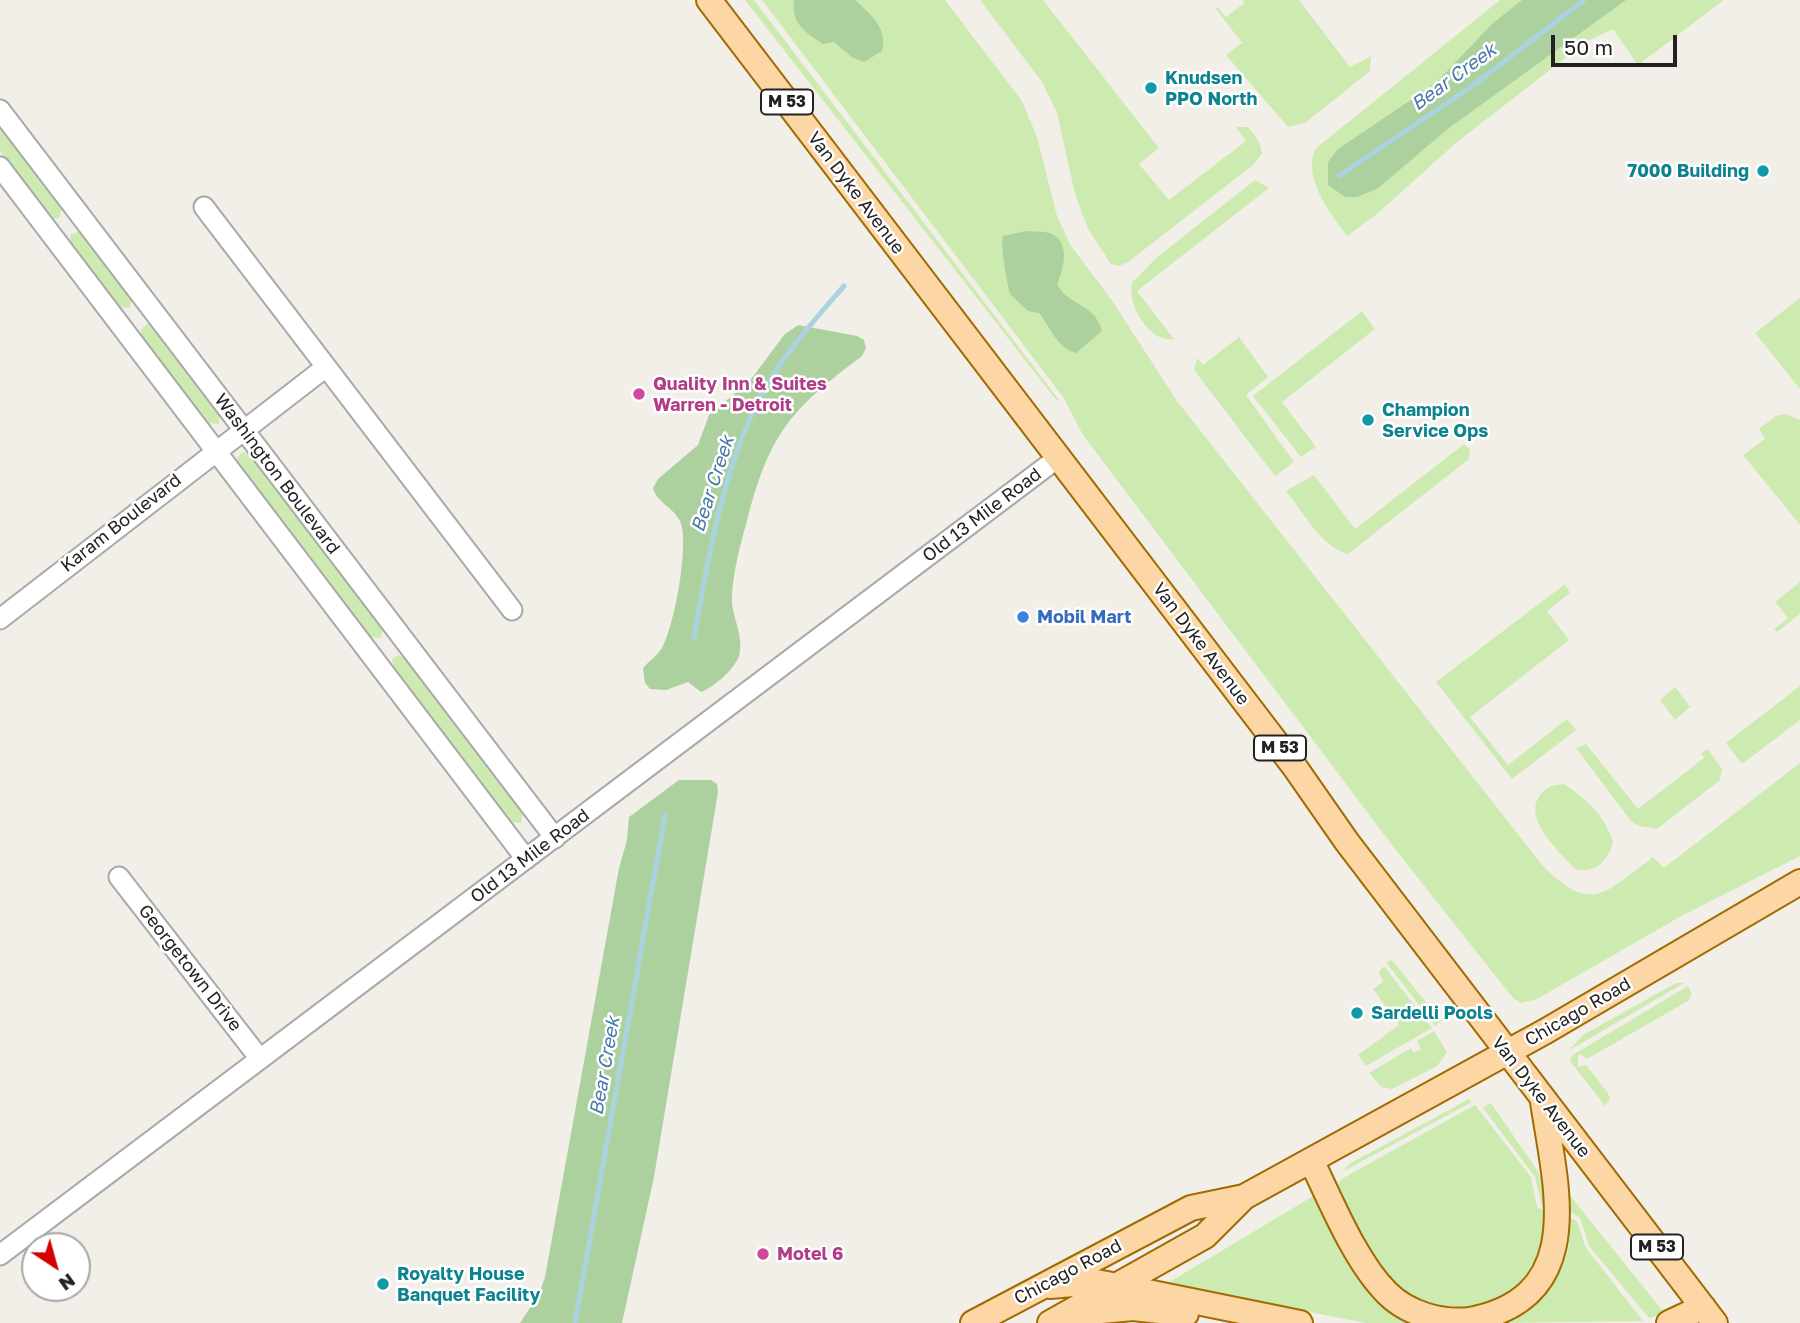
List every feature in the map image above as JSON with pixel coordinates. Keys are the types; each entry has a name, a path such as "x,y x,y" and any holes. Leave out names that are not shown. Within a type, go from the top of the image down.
{"main road":[{"name":"Van Dyke Avenue","path":"709,0 1059,457 1506,1053 1709,1315"},
{"name":"Chicago Road","path":"1058,1319 1206,1236 1244,1197 1506,1053 1800,882"},
{"path":"1311,1160 1364,1263 1391,1297 1408,1309 1443,1321 1485,1317 1519,1300 1547,1269 1555,1250 1559,1231 1558,1197 1542,1098"},
{"name":"Chicago Road","path":"973,1323 1191,1208 1244,1197"},
{"path":"1039,1288 1069,1283 1118,1286 1300,1323"},
{"path":"1058,1319 1144,1309 1227,1323"},
{"path":"1669,1323 1709,1315"}],"street":[{"name":"Washington Boulevard","path":"0,110 555,838"},
{"name":"Washington Boulevard","path":"0,167 526,859"},
{"path":"204,207 512,610"},
{"name":"Karam Boulevard","path":"0,619 215,450 326,367"},
{"name":"Old 13 Mile Road","path":"0,1255 1059,457"},
{"name":"Georgetown Drive","path":"119,877 260,1059"}],"green space":[{"path":"745,0 754,0 1059,400 1057,401"},
{"path":"762,0 945,0 1022,101 1037,137 1057,216 1071,246 1111,299 1177,401 1543,866 1560,881 1574,890 1587,894 1598,893 1610,889 1653,857 1664,868 1800,763 1800,856 1683,915 1537,999 1521,1003 1513,998 1395,849 1083,435 1063,397"},
{"path":"794,0 855,0 877,22 883,35 882,51 864,62 853,58 834,42 823,44 805,31 797,21"},
{"path":"980,0 1043,0 1159,148 1139,164 1169,200 1246,141 1236,127 1248,127 1257,139 1262,153 1253,165 1128,262 1119,266 1111,264 1088,229 1075,194 1057,113 1042,82"},
{"path":"1243,0 1299,0 1350,67 1371,56 1370,71 1305,123 1288,127 1226,55 1242,43 1216,9 1218,7 1226,17 1244,3"},
{"path":"1500,0 1724,0 1638,65 1613,29 1586,42 1457,142 1377,214 1347,236 1326,207 1315,184 1312,161 1315,149"},
{"path":"1522,0 1626,0 1449,128 1377,189 1357,197 1345,197 1328,185 1328,162 1338,149 1436,83 1492,24"},
{"path":"0,124 62,206 60,217 56,219 48,216 0,151"},
{"path":"1255,180 1269,188 1137,291 1174,339 1156,335 1148,329 1136,311 1131,292 1132,283 1156,258"},
{"path":"80,231 132,298 130,308 119,307 71,243 70,235"},
{"path":"1027,231 1050,233 1061,242 1064,256 1057,284 1068,297 1088,310 1099,322 1102,331 1076,353 1059,342 1039,313 1028,311 1010,294 1003,255 1003,236"},
{"path":"1800,298 1800,389 1755,333"},
{"path":"1362,311 1375,329 1282,402 1316,447 1301,457 1253,396"},
{"path":"147,324 154,327 220,413 219,424 207,423 141,337 141,330"},
{"path":"798,325 857,336 864,340 866,348 862,356 800,409 774,445 764,466 744,530 734,575 732,602 740,648 733,667 701,692 688,682 666,690 650,689 645,683 643,668 660,651 667,637 679,585 683,547 680,521 658,498 653,488 658,479 698,445 709,415 749,382 784,335"},
{"path":"1239,337 1268,377 1246,395 1294,462 1275,476 1194,370 1197,358 1203,365"},
{"path":"1785,414 1800,420 1800,525 1743,455 1765,439 1759,429 1776,416"},
{"path":"1464,444 1470,450 1469,459 1348,554 1321,537 1286,491 1314,475 1355,529"},
{"path":"243,452 252,455 383,628 381,638 370,637 239,465 237,457"},
{"path":"1800,582 1800,614 1777,632 1774,629 1788,618 1775,602"},
{"path":"1565,584 1570,593 1547,611 1569,640 1470,717 1508,765 1567,719 1576,730 1512,779 1436,682"},
{"path":"398,655 406,658 523,812 521,823 509,822 393,668 392,659"},
{"path":"1800,686 1800,720 1742,764 1726,743"},
{"path":"1675,687 1690,707 1675,720 1660,700"},
{"path":"1586,744 1638,809 1704,758 1701,753 1708,749 1722,769 1720,780 1657,829 1639,826 1631,821 1576,748"},
{"path":"679,780 711,780 717,784 718,792 654,1177 622,1323 520,1323 539,1294 545,1277 619,868 627,840 629,817"},
{"path":"1564,784 1594,809 1606,825 1613,843 1600,865 1589,870 1575,869 1552,844 1536,814 1540,795 1550,786"},
{"path":"1392,960 1441,1021 1435,1026 1386,962"},
{"path":"1384,966 1432,1028 1366,1066 1358,1055 1399,1025 1373,989 1383,982 1379,972"},
{"path":"1676,983 1684,983 1568,1051 1583,1035"},
{"path":"1688,986 1692,994 1688,1001 1587,1059 1580,1054 1578,1056 1578,1067 1586,1065 1608,1093 1610,1099 1605,1106 1570,1061 1571,1056"},
{"path":"1434,1031 1447,1052 1437,1066 1392,1089 1381,1087 1369,1073 1411,1048 1414,1053 1421,1049 1417,1041"},
{"path":"1469,1099 1472,1102 1342,1172 1351,1163"},
{"path":"1491,1103 1539,1173 1547,1208 1542,1206 1535,1177 1483,1108"},
{"path":"1475,1105 1531,1177 1537,1207 1547,1212 1545,1240 1535,1265 1522,1281 1506,1294 1487,1302 1445,1306 1405,1292 1383,1272 1366,1248 1345,1209 1338,1187 1339,1181 1345,1177"},
{"path":"1568,1193 1662,1310 1662,1314 1649,1318 1589,1246 1580,1218 1568,1210"},
{"path":"1315,1195 1369,1291 1381,1305 1413,1323 1366,1323 1166,1284"},
{"path":"1568,1217 1577,1221 1586,1248 1643,1321 1504,1323 1537,1301 1555,1281 1569,1244"}],"waterway":[{"name":"Bear Creek","path":"1339,176 1475,84 1584,0"},
{"name":"Bear Creek","path":"694,637 717,520 744,434 774,373 844,286"},
{"name":"Bear Creek","path":"575,1323 665,815"}],"place":[{"name":"Knudsen PPO North","path":"1151,88"},
{"name":"7000 Building","path":"1763,171"},
{"name":"Quality Inn & Suites Warren - Detroit","path":"639,394"},
{"name":"Champion Service Ops","path":"1368,420"},
{"name":"Mobil Mart","path":"1023,617"},
{"name":"Sardelli Pools","path":"1357,1013"},
{"name":"Motel 6","path":"763,1254"},
{"name":"Royalty House Banquet Facility","path":"383,1284"}]}
